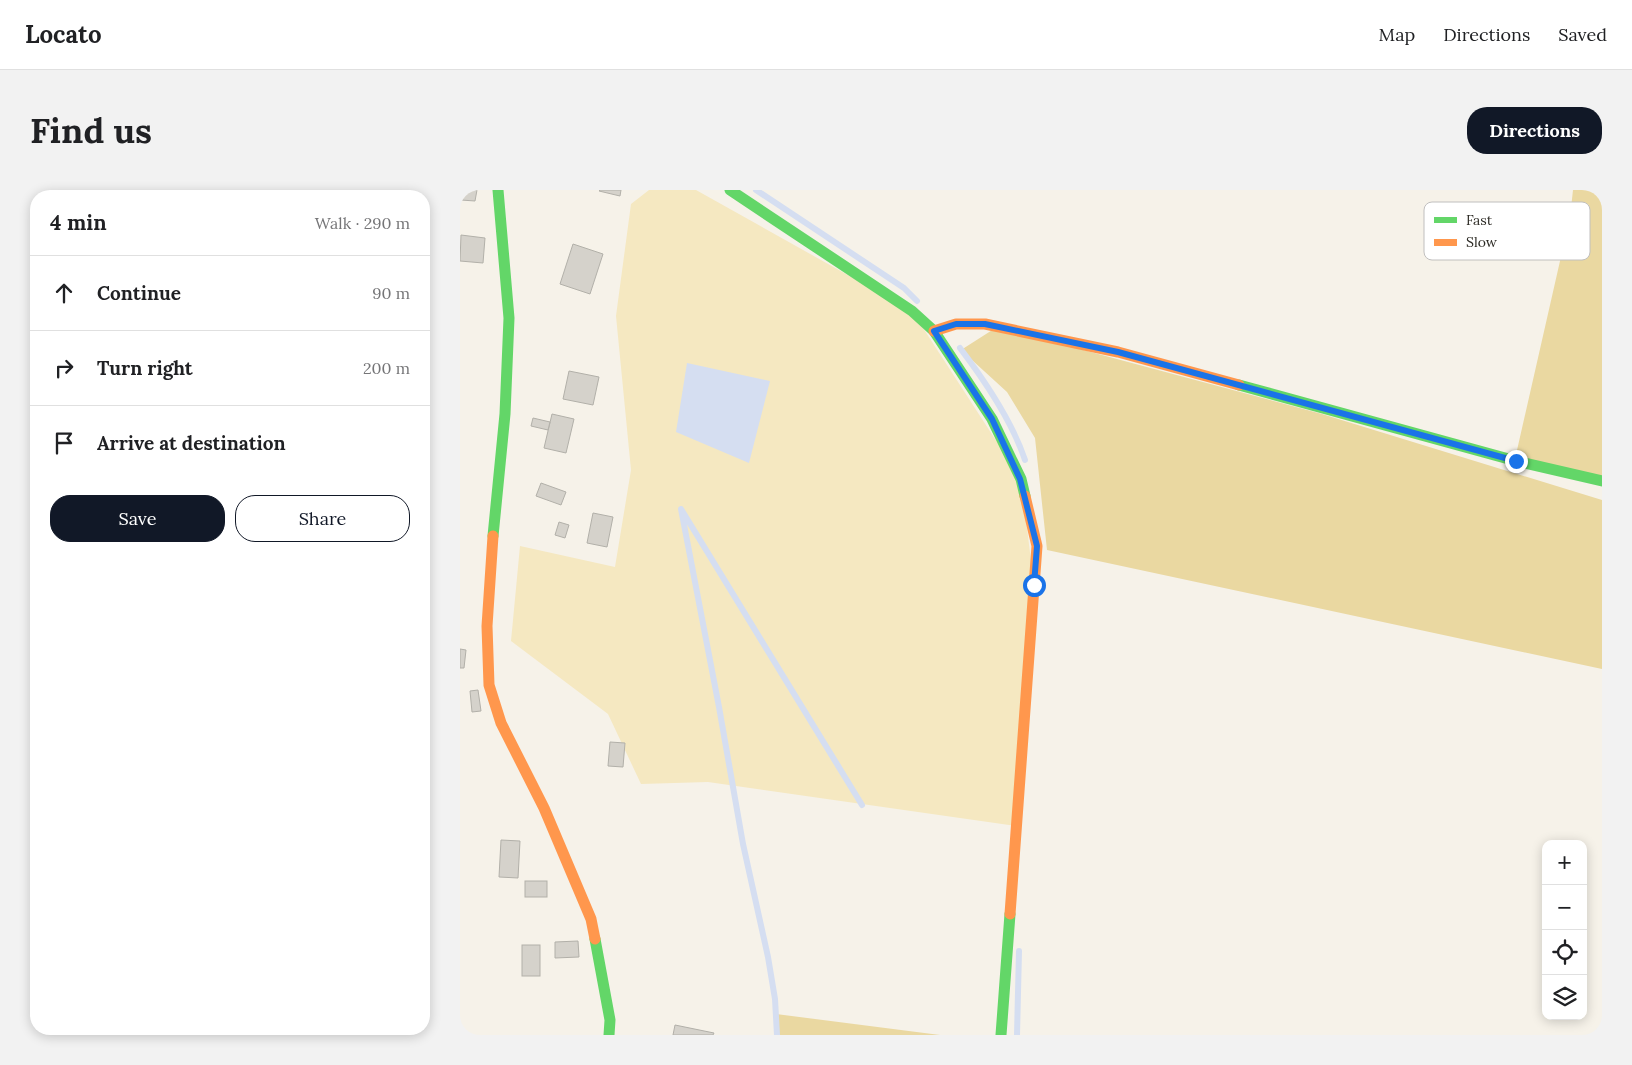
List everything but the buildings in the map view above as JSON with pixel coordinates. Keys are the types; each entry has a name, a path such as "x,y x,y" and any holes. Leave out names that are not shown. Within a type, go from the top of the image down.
{"street":[{"path":"498,190 509,318 505,414 487,626 489,685 501,723 544,808 591,919 610,1020 608,1035"},
{"path":"730,190 912,311 934,331 992,419 1020,479 1037,546 1001,1035"},
{"path":"934,331 956,324 985,324 1118,352 1516,461 1602,481"}],"shaded area":[{"path":"649,190 696,190 912,311 1021,479 1034,585 1016,826 708,782 641,784 608,714 511,641 520,546 615,567 631,470 616,316 631,204"},
{"path":"1573,190 1602,190 1602,476 1515,459 1560,260 1590,260 1590,202 1572,202"},
{"path":"997,327 1322,414 1602,500 1602,669 1047,550 1035,438 1007,392 961,350"},
{"path":"776,1014 940,1035 775,1035"}],"water":[{"path":"687,363 770,381 749,463 676,432"}],"waterway":[{"path":"756,190 904,288 917,301"},
{"path":"960,348 997,402 1020,445 1025,460"},
{"path":"777,1035 775,999 768,957 743,844 681,509 862,805"},
{"path":"1017,1035 1019,951"}],"traffic: fast":[{"path":"493,536 505,414 509,318 498,190"},
{"path":"730,190 912,311 934,331 992,419 1021,479 1025,496"},
{"path":"1239,385 1516,461 1602,481"},
{"path":"1001,1035 1010,914"},
{"path":"595,939 610,1020 609,1035"}],"traffic: slow":[{"path":"934,331 956,324 985,324 1118,352 1239,385"},
{"path":"1010,914 1037,546 1025,496"},
{"path":"493,536 487,626 489,685 501,723 544,808 591,919 595,939"}],"route":[{"path":"1034,585 1037,546 1020,479 992,419 934,331 956,324 985,324 1118,352 1516,461"}]}
